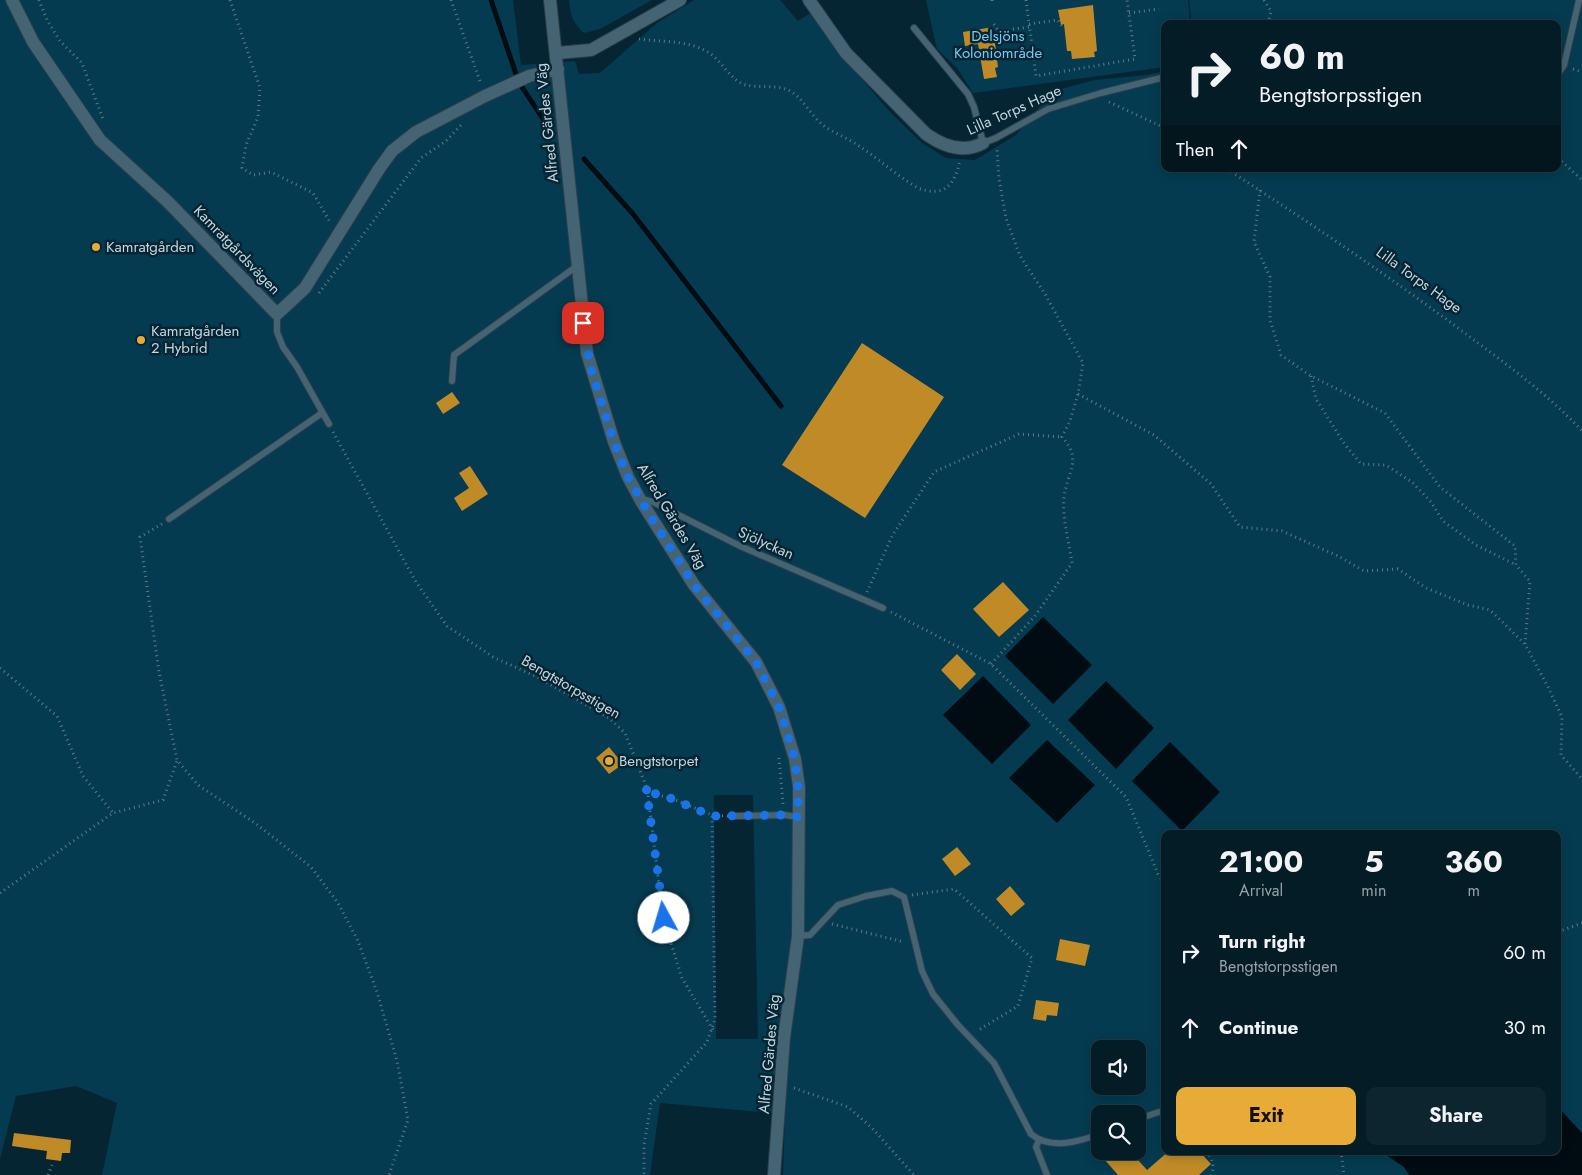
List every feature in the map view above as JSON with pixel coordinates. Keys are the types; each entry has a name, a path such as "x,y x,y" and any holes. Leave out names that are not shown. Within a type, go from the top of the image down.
{"street":[{"name":"Kamratgårdsvägen","path":"12,0 33,42 100,140 168,202 277,314 305,288 392,151 416,132 485,96 529,76 558,69"},
{"name":"Alfred Gärdes Väg","path":"550,0 557,53 577,266 591,369 619,456 641,502 694,585 756,662 779,707 795,759 798,787 798,936 784,1038 774,1175"},
{"path":"557,53 591,50 680,0"},
{"name":"Lilla Torps Hage","path":"809,0 846,53 926,134 940,144 962,149 977,147 983,143"}],"lane":[{"path":"1561,70 1564,65 1579,0"},
{"path":"914,28 968,94 974,107 983,143"},
{"name":"Lilla Torps Hage","path":"983,143 996,138 1048,109 1101,92 1161,78"},
{"path":"452,381 454,356 577,266"},
{"path":"277,314 277,332 283,347 297,367 329,424"},
{"path":"169,519 322,413"},
{"name":"Sjölyckan","path":"641,502 646,500 653,502 740,546 883,608"},
{"path":"736,816 784,815 798,817"},
{"path":"798,936 810,935 838,905 866,896 892,891 904,897 922,971 932,994 994,1063 1031,1134 1039,1140 1066,1144 1091,1137"},
{"path":"1146,1116 1161,1111"},
{"path":"1039,1140 1036,1147 1047,1175"}],"path":[{"path":"39,0 47,20 60,41 82,63 106,124"},
{"path":"230,0 260,88 258,117 246,145 242,168 252,175 271,172 313,193 338,236"},
{"path":"450,0 485,96"},
{"path":"1026,0 1036,76 1135,59 1127,0"},
{"path":"1264,0 1271,11 1269,20"},
{"path":"1129,13 1159,9"},
{"path":"998,32 1058,20 1063,28"},
{"path":"994,24 998,32 996,42"},
{"path":"620,32 627,38 691,45 708,51 741,83 760,88 787,89 795,94 810,113 824,126 858,145 902,179 929,192 940,192 950,185 959,167 962,149"},
{"path":"1101,92 1104,100 1161,126"},
{"path":"317,295 323,290 362,233 421,158 446,141 464,123"},
{"path":"996,138 998,180 1006,218 1020,256 1045,294 1083,363 1078,394 1070,421 1062,437"},
{"path":"1561,161 1582,180"},
{"name":"Lilla Torps Hage","path":"1232,172 1410,292 1564,412 1582,431"},
{"path":"1260,190 1254,242 1270,277 1270,320 1280,355 1310,376 1385,413 1440,487 1480,516 1514,546 1516,565"},
{"path":"1310,376 1316,399 1343,442 1361,464 1386,465 1412,482 1431,502 1443,521 1476,545 1516,565 1530,581 1525,644"},
{"path":"1078,394 1154,434 1211,484 1240,527 1282,531 1364,570 1398,569 1426,588 1468,605 1490,610 1525,644 1562,717 1561,755 1576,774 1582,778"},
{"name":"Bengtstorpsstigen","path":"329,424 416,582 447,626 493,657 535,676 609,718 625,733 646,786 664,918 682,978 713,1030"},
{"path":"864,600 892,536 934,472 1019,434 1062,437 1070,447 1073,466 1064,498 1072,563 1035,616 991,664"},
{"path":"169,519 140,537 159,672 177,760 198,786 255,823 311,867 338,903 358,941 377,992 397,1061 408,1120 389,1175"},
{"path":"883,608 991,664 1126,797 1161,879"},
{"path":"0,668 57,716 84,776 113,812"},
{"path":"778,752 784,815"},
{"path":"0,893 113,812 163,800 177,760"},
{"path":"646,786 657,795 670,798 712,816 736,816"},
{"path":"644,1175 644,1145 650,1104 708,1042 713,1030 715,1019 712,816"},
{"path":"904,897 954,889 1032,958 1018,1006 969,1036"},
{"path":"822,922 917,945"},
{"path":"1561,931 1582,922"},
{"path":"781,1083 848,1107 872,1128 912,1174"},
{"path":"1209,1155 1212,1161 1213,1172 1211,1175"},
{"path":"1342,1155 1344,1175"},
{"path":"48,1175 52,1165"},
{"path":"906,1175 912,1174"}],"green space":[{"path":"0,0 513,0 521,65 575,61 579,74 600,73 657,23 694,0 780,0 798,21 812,12 861,78 889,111 922,143 946,158 975,160 1016,135 1053,91 1095,80 1161,72 1161,172 1561,172 1561,20 1192,20 1189,0 1582,0 1582,1175 783,1175 785,1114 660,1103 650,1175 102,1175 117,1103 76,1086 16,1096 0,1159","holes":["714,795 753,795 758,1039 716,1039"]},
{"path":"569,0 652,0 600,29 584,33 577,26 573,18"},
{"name":"Delsjöns Koloniområde","path":"926,0 1188,0 1190,20 1161,20 1161,68 973,93 957,68 937,49"}],"shaded area":[{"path":"1043,617 1092,665 1053,704 1005,656"},
{"path":"983,676 1031,725 992,764 943,715"},
{"path":"1106,681 1154,728 1116,769 1068,720"},
{"path":"1047,740 1095,785 1057,823 1009,778"},
{"path":"1170,742 1220,792 1181,830 1132,781"},
{"path":"1561,1110 1582,1133 1582,1175 1409,1175 1404,1167 1386,1155 1561,1155"}],"building":[{"path":"1093,5 1097,51 1094,52 1095,57 1072,59 1071,51 1067,51 1064,24 1061,25 1058,10"},
{"path":"993,27 998,67 995,68 997,77 984,79 978,44 965,46 963,32"},
{"path":"862,343 944,397 865,518 782,465"},
{"path":"452,392 460,403 443,414 436,403"},
{"path":"470,466 488,494 462,511 454,498 469,488 459,473"},
{"path":"1003,582 1029,610 999,637 973,609"},
{"path":"957,654 976,674 960,690 941,670"},
{"name":"Bengtstorpet","path":"609,747 623,764 609,774 596,758"},
{"path":"957,847 971,864 955,876 942,859"},
{"path":"1010,886 1025,904 1011,916 996,899"},
{"path":"1060,939 1090,945 1085,966 1056,960"},
{"path":"1036,1000 1059,1003 1057,1016 1047,1015 1046,1021 1033,1019"},
{"path":"14,1133 71,1140 70,1153 62,1153 61,1161 46,1159 47,1151 12,1146"},
{"path":"1164,1155 1203,1155 1211,1164 1199,1175 1118,1175 1105,1160 1138,1160 1147,1170"}],"waterway":[{"path":"491,0 516,74"},
{"path":"522,87 549,128"},
{"path":"584,159 633,214 781,406"}],"place":[{"name":"Kamratgården","path":"96,247"},
{"name":"Kamratgården 2 Hybrid","path":"141,340"},
{"name":"Bengtstorpet","path":"609,761"}],"route":[{"path":"583,323 591,369 614,442 628,477 694,585 736,640 756,662 779,707 795,759 798,787 798,817 784,815 712,816 670,798 657,795 646,786 664,918"}]}
